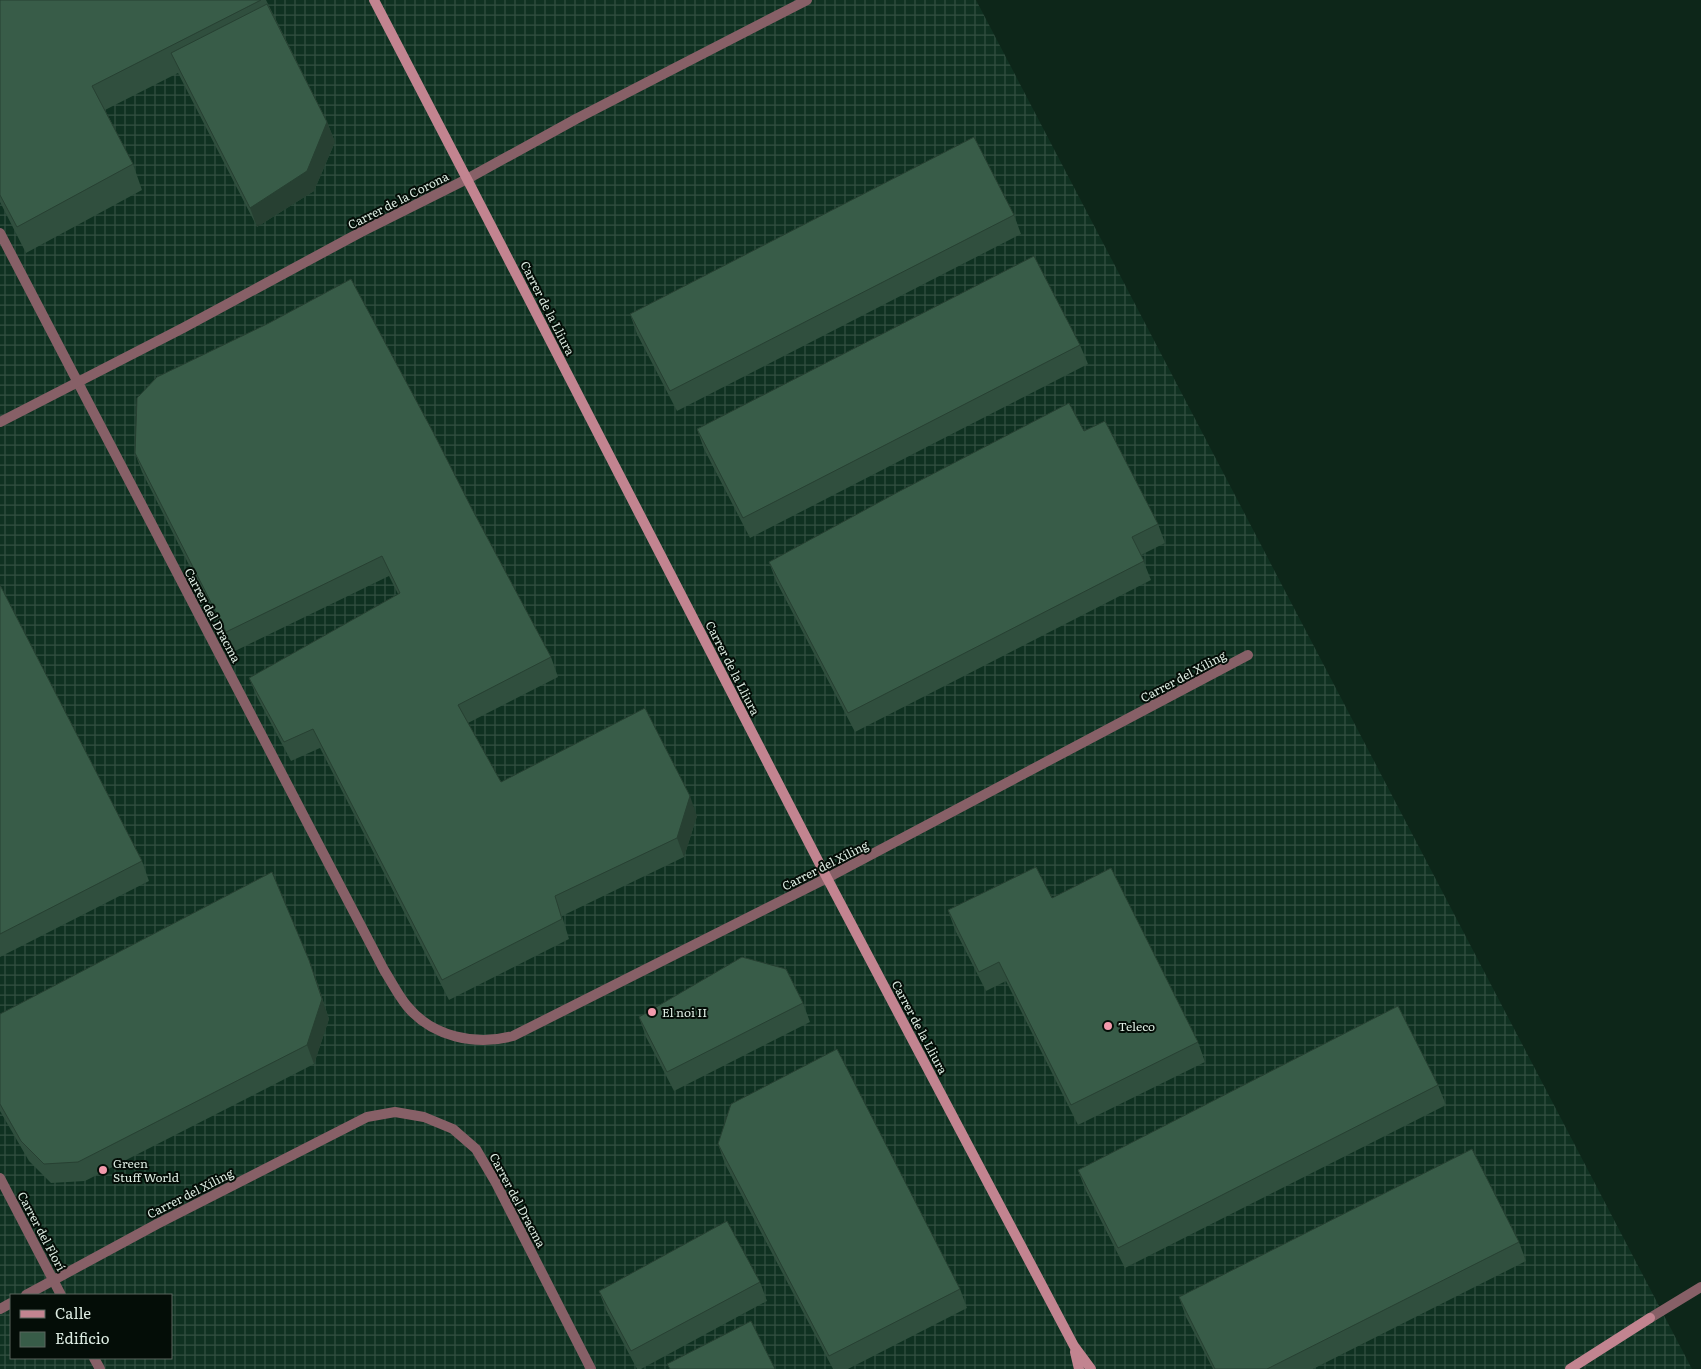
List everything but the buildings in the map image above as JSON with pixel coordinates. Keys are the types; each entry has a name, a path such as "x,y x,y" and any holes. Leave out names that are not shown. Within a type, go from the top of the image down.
{"street":[{"name":"Carrer de la Lliura","path":"374,0 827,878 1074,1346 1091,1369"},
{"name":"Carrer de la Corona","path":"0,422 183,328 361,232 468,179 576,119 807,0"},
{"name":"Carrer del Dracma","path":"0,233 379,961 407,1006"},
{"name":"Carrer del Xíling","path":"407,1006 424,1022 448,1034 472,1040 496,1040 513,1036 827,878 1248,655"},
{"name":"Carrer del Dracma","path":"367,1117 395,1112 424,1117 453,1130 476,1149 496,1183 591,1369"},
{"name":"Carrer del Xíling","path":"28,1294 157,1224 367,1117"},
{"name":"Carrer del Florí","path":"0,1178 61,1294"},
{"path":"1570,1369 1701,1286"},
{"name":"Carrer de la Lliura","path":"1074,1346 1079,1369"}],"shaded area":[{"path":"0,0 976,0 1692,1369 0,1369"}],"place":[{"name":"El noi II","path":"652,1012"},
{"name":"Teleco","path":"1108,1026"},
{"name":"Green Stuff World","path":"103,1170"}]}
